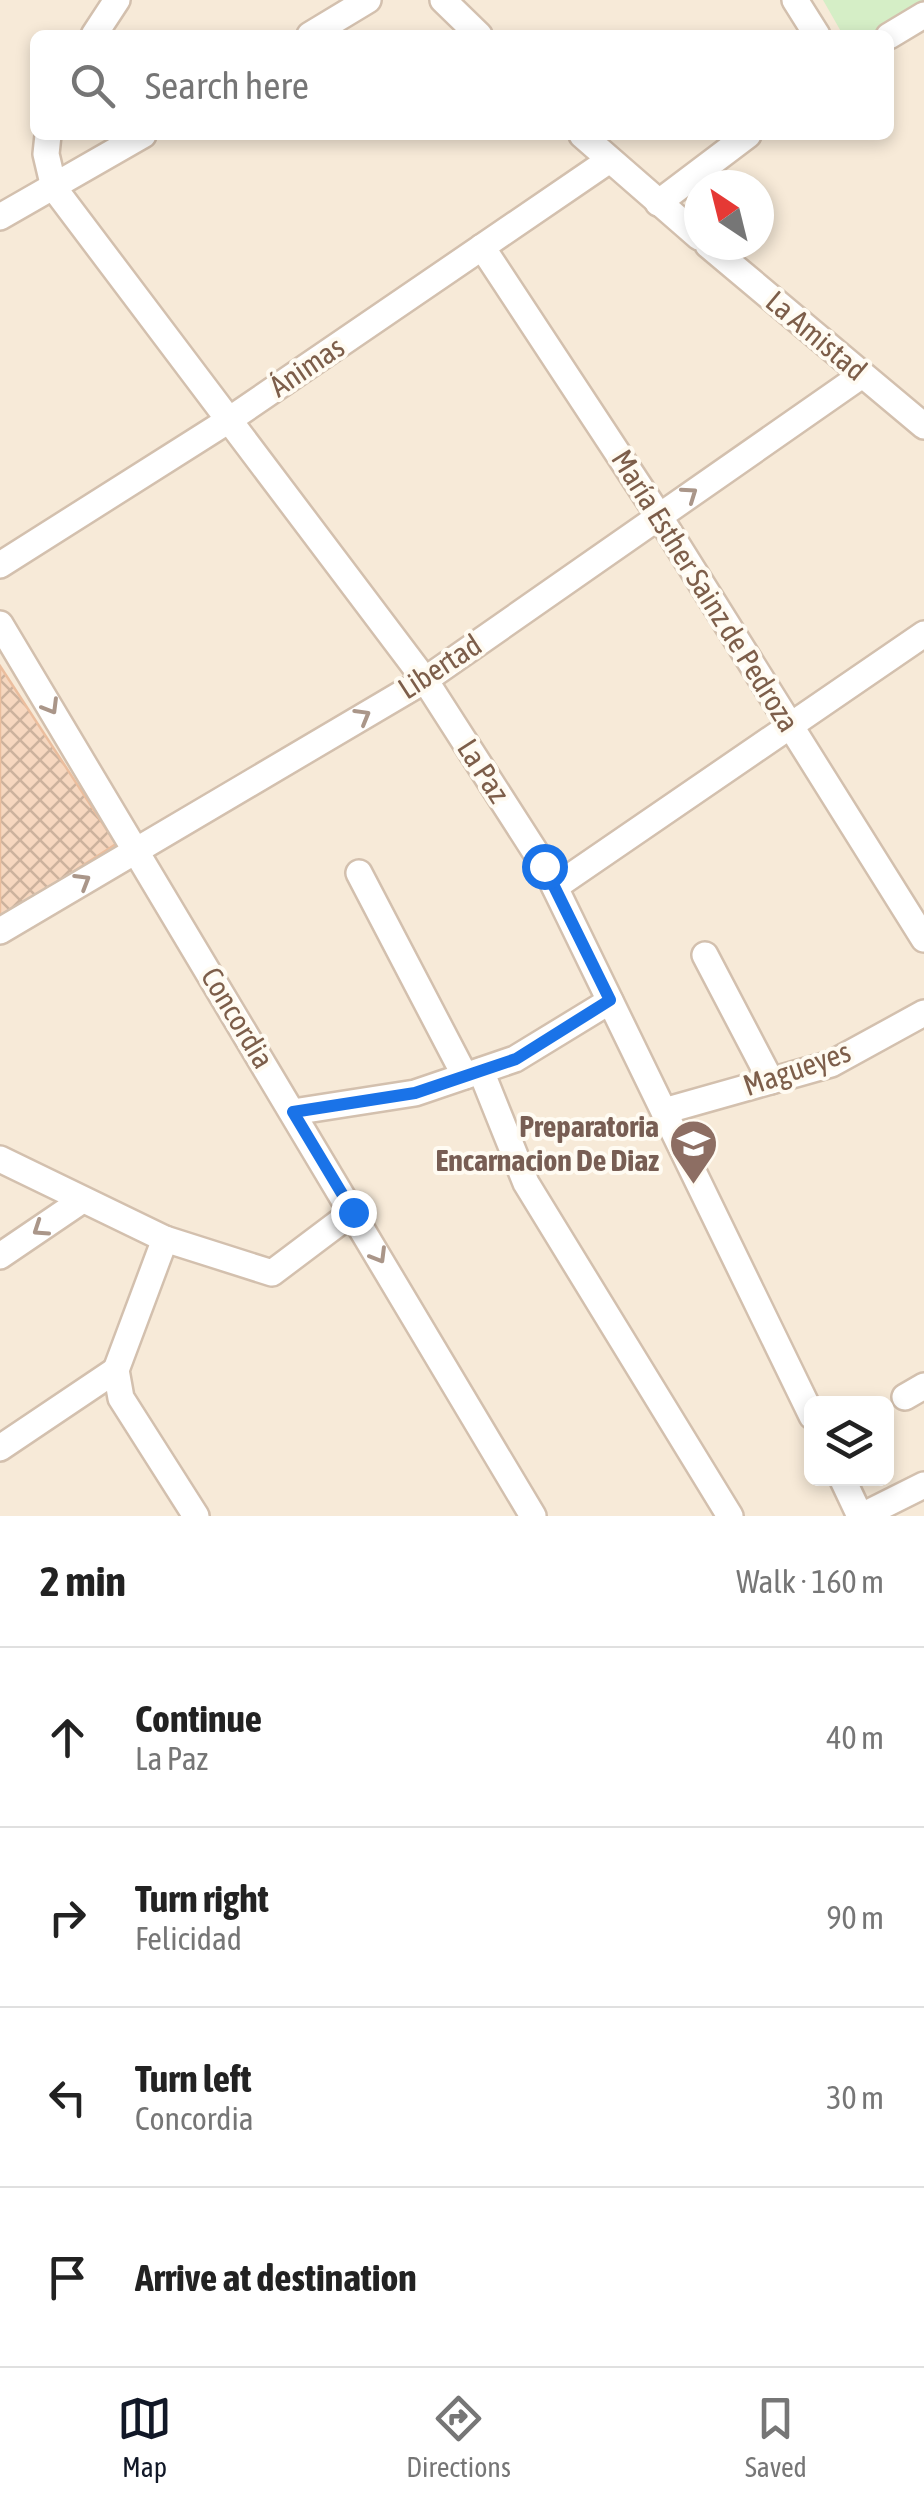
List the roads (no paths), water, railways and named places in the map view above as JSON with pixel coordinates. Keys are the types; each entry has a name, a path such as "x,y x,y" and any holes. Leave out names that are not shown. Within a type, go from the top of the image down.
{"street":[{"path":"97,30 117,0"},
{"path":"318,30 368,0"},
{"path":"443,0 474,30"},
{"path":"795,0 814,30"},
{"path":"894,33 924,15"},
{"path":"47,140 46,154 54,188"},
{"path":"0,216 135,140"},
{"path":"587,140 684,224"},
{"path":"658,202 741,140"},
{"name":"Ánimas","path":"0,565 229,420 608,161"},
{"name":"La Paz","path":"54,188 424,680 555,887 804,1400"},
{"name":"María Esther Sainz de Pedroza","path":"482,247 659,516 924,939"},
{"name":"La Amistad","path":"726,260 924,426"},
{"name":"Libertad","path":"0,931 424,680 862,374"},
{"name":"Concordia","path":"0,624 534,1516"},
{"path":"555,887 924,634"},
{"path":"360,873 473,1073 526,1183 730,1516"},
{"path":"705,955 772,1081"},
{"path":"293,1112 415,1093 516,1059 610,1000"},
{"name":"Magueyes","path":"664,1111 831,1064 924,1013"},
{"path":"0,1158 165,1239 272,1273 353,1212"},
{"path":"0,1256 81,1201"},
{"path":"165,1239 116,1370 121,1398 196,1516"},
{"path":"0,1448 116,1370"},
{"path":"846,1486 861,1516 924,1485"}],"place":[{"name":"Preparatoria Encarnacion De Diaz","path":"694,1186"}]}
